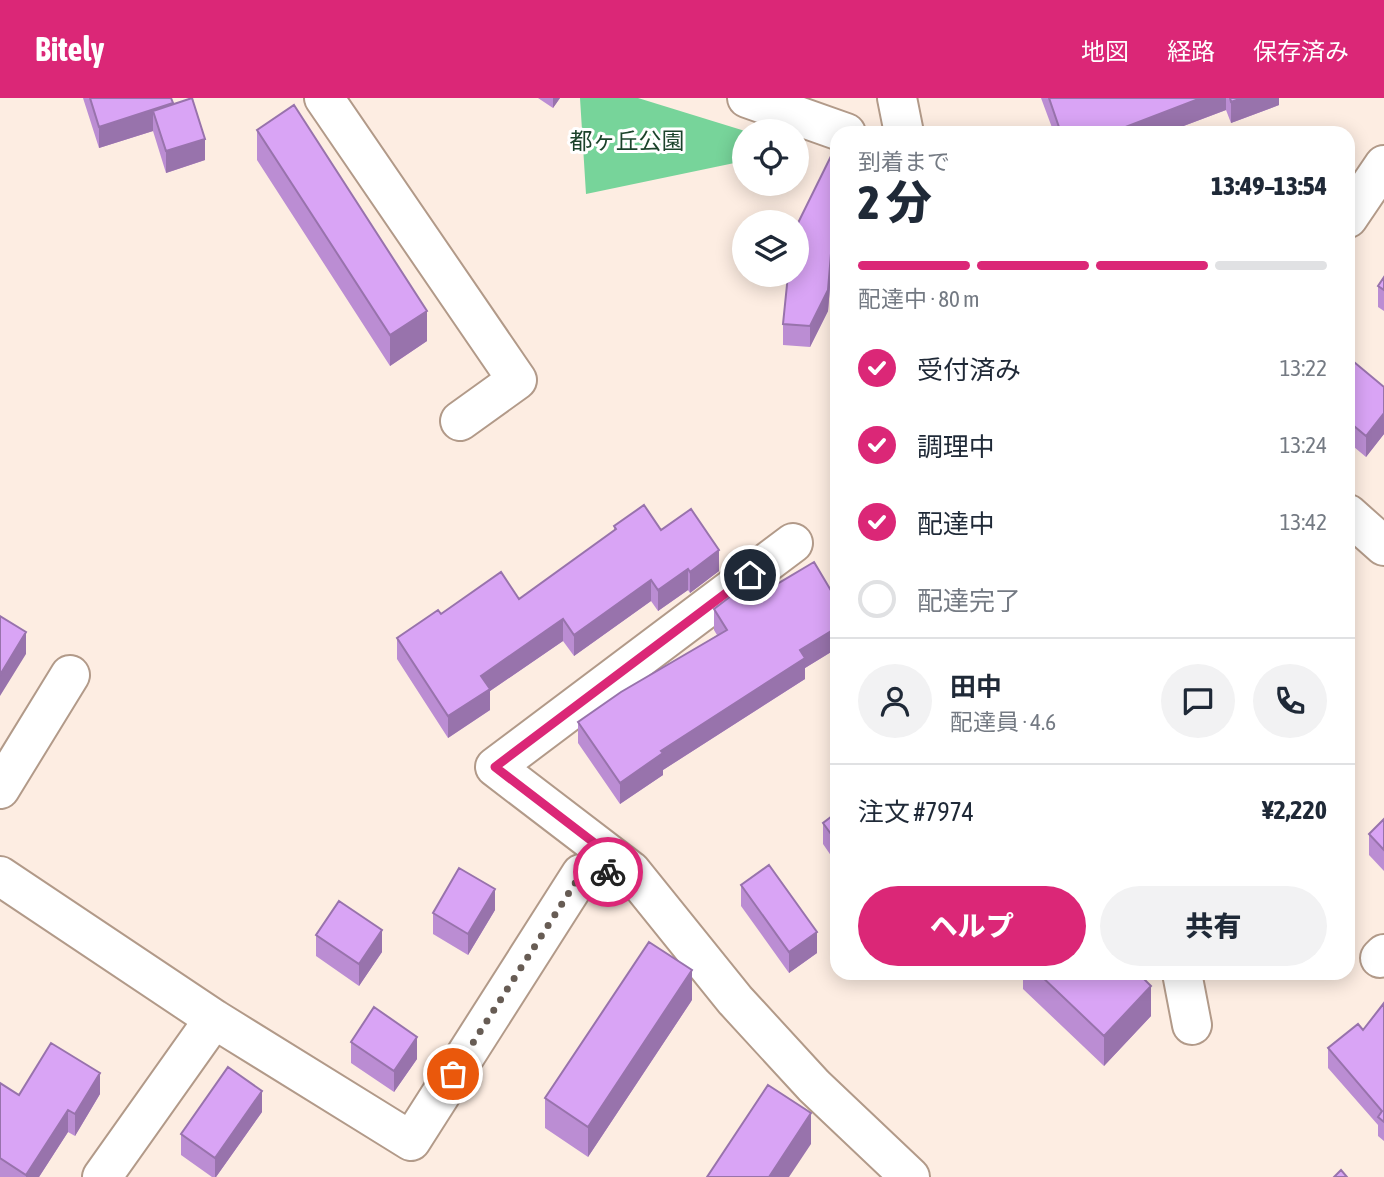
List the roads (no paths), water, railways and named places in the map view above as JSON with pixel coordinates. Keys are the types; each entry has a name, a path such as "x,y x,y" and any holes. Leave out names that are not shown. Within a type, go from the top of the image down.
{"street":[{"path":"324,98 517,380 460,421"},
{"path":"747,98 830,127"},
{"path":"897,98 903,126"},
{"path":"1355,208 1384,164"},
{"path":"1355,520 1384,546"},
{"path":"793,543 495,767 631,871 677,932 752,1019 814,1086 909,1177"},
{"path":"0,789 70,675"},
{"path":"0,876 214,1019 411,1141 581,874 631,871"},
{"path":"1183,980 1192,1025"},
{"path":"102,1177 214,1019"}],"park label":[{"name":"都ヶ丘公園","path":"627,141"}]}
